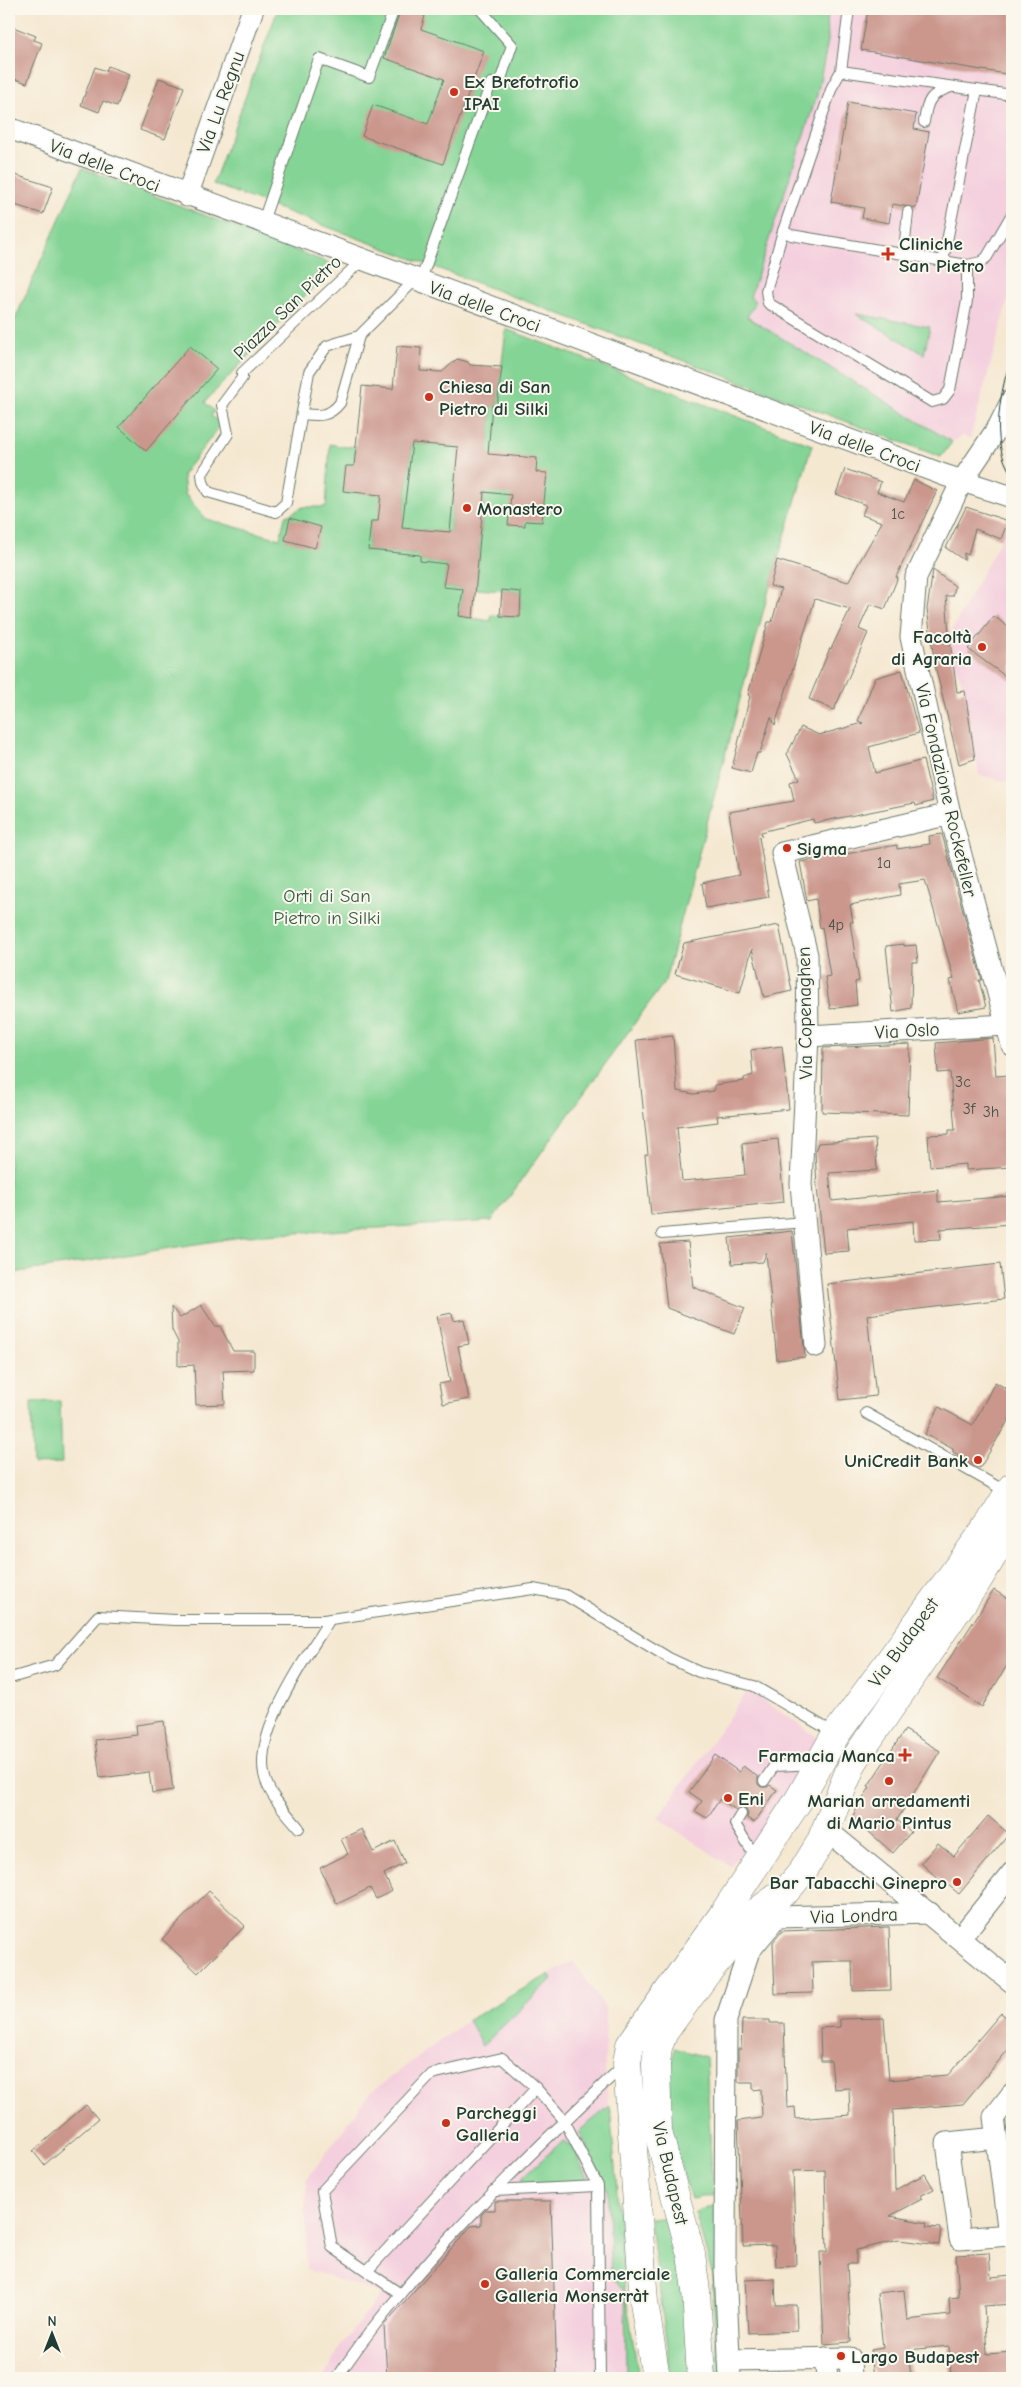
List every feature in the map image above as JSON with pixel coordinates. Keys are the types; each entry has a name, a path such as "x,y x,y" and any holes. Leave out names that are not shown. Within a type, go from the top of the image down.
{"main road":[{"name":"Via Budapest","path":"701,2378 696,2291 691,2254 658,2132 656,2064 658,2047 664,2032 706,1974 758,1911 787,1890 803,1871 820,1843 852,1762 978,1580 1005,1530 1011,1490"},
{"name":"Via Budapest","path":"656,2378 644,2302 627,2063 630,2045 724,1913 798,1801 836,1734 1005,1530"},
{"path":"798,1801 821,1817 824,1829"},
{"path":"757,1861 784,1875 803,1871"}],"street":[{"name":"Via Lu Regnu","path":"187,196 254,9"},
{"name":"Via delle Croci","path":"9,128 262,224 962,481 1012,497"},
{"name":"Via Fondazione Rockefeller","path":"1012,400 999,426 962,481 916,577 911,637 950,814 1012,1046"},
{"name":"Via Copenaghen","path":"816,1346 801,1184 808,1036 807,955 782,853 950,814"},
{"name":"Via Oslo","path":"808,1036 1006,1025"},
{"name":"Via Londra","path":"824,1829 930,1913 1012,1982"},
{"path":"960,1938 1012,1874"},
{"name":"Via Londra","path":"730,2369 725,2269 726,2020 749,1951 777,1918 930,1913"},
{"path":"997,2138 947,2142 960,2239 1009,2235 997,2138 994,2117 1012,2094"},
{"path":"730,2369 826,2368 850,2358 851,2378"}],"lane":[{"path":"262,224 319,58 370,77 394,9"},
{"path":"359,336 340,403 326,415 302,414 310,372 327,346 359,336 418,281 491,83 499,85 512,45 480,9"},
{"path":"849,9 841,71 832,87 787,233 766,291 768,303 932,402 943,399 950,390 967,301 967,265"},
{"path":"841,71 1012,95"},
{"path":"924,122 926,107 932,95 951,86"},
{"path":"943,261 976,90"},
{"path":"908,212 905,241 911,256"},
{"path":"787,233 967,265 980,262 987,257 1012,214"},
{"name":"Piazza San Pietro","path":"302,414 286,503 276,512 208,492 203,482 202,474 228,434 222,405 242,378 242,373 362,260"},
{"path":"662,1234 804,1222"},
{"path":"866,1413 1011,1490"},
{"path":"14,1677 55,1665 98,1616 175,1620 330,1619 533,1589 565,1595 668,1658 698,1672 754,1686 836,1734"},
{"path":"298,1828 272,1794 264,1773 266,1738 289,1686 330,1619"},
{"path":"764,1781 774,1766 820,1763"},
{"path":"742,1814 735,1824 757,1861"},
{"path":"400,2293 332,2247 322,2191 432,2074 502,2058 536,2088 564,2120 598,2186 600,2378"},
{"path":"338,2378 354,2352 400,2293 493,2191 564,2120 627,2063"},
{"path":"368,2270 536,2088"},
{"path":"493,2191 598,2186"}],"shaded area":[{"name":"Cliniche San Pietro","path":"827,9 1012,9 1012,286 970,439 964,435 952,442 746,317 755,303 750,297 817,95 828,41"},
{"name":"Facoltà di Agraria","path":"1008,521 1012,523 1012,783 979,775 965,691 953,660 950,634 1001,539"},
{"name":"Eni","path":"748,1690 823,1741 757,1837 730,1866 658,1818"},
{"path":"573,1961 606,2009 605,2068 625,2291 639,2378 324,2378 340,2347 381,2294 306,2269 306,2180 371,2092 468,2020"}],"green space":[{"path":"278,9 827,9 828,41 817,95 750,297 756,302 747,317 952,442 941,457 213,184"},
{"name":"Orti di San Pietro in Silki","path":"82,168 334,265 205,402 214,411 211,416 222,423 183,474 185,494 206,519 280,539 285,517 303,507 326,507 330,444 346,447 356,446 354,466 345,466 343,491 381,495 378,521 371,521 368,550 420,555 421,561 447,564 443,587 463,589 459,616 491,621 491,615 520,617 521,592 476,589 492,405 497,405 506,329 812,445 770,586 665,981 492,1221 247,1236 19,1272 9,1281 9,333"},
{"path":"856,314 930,327 924,354"},
{"path":"412,443 458,447 450,532 402,528"},
{"path":"60,1401 62,1463 33,1464 31,1402"},
{"path":"548,1975 552,1979 482,2046 468,2020"},
{"path":"674,2048 706,2057 713,2195 691,2199 678,2155 671,2124 668,2093 669,2070"},
{"path":"610,2106 625,2291 639,2378 626,2378 625,2292 611,2276 607,2189 579,2131"},
{"path":"565,2141 574,2148 588,2181 522,2185 523,2177 559,2144"},
{"path":"720,2203 723,2378 717,2378 712,2273 695,2212"},
{"path":"672,2216 684,2259 692,2378 671,2378 650,2218"}],"building":[{"name":"Ex Brefotrofio IPAI","path":"401,9 425,16 421,29 484,51 443,164 362,136 373,105 428,124 444,79 384,58"},
{"path":"868,9 1012,9 1012,75 861,50"},
{"path":"13,27 36,36 34,40 42,43 27,83 9,77 9,38"},
{"path":"108,66 129,74 117,106 103,101 99,112 81,105 95,67 106,71"},
{"path":"159,78 184,87 165,139 140,130"},
{"path":"848,102 916,114 914,129 929,132 916,208 892,204 889,223 862,218 864,208 831,202"},
{"path":"9,173 53,187 43,214 9,203"},
{"path":"190,346 217,369 146,451 119,427"},
{"path":"397,346 421,348 420,371 442,372 457,359 468,362 470,365 502,367 497,406 492,405 488,454 537,458 536,472 547,473 542,522 525,521 525,526 508,525 511,495 484,492 473,618 459,616 463,589 443,587 447,564 420,561 420,555 368,550 371,521 378,521 381,495 343,491 346,466 354,466 362,386 393,389","holes":["412,443 458,447 450,532 402,528"]},
{"path":"845,469 881,482 877,492 904,502 914,480 937,491 896,577 898,577 885,609 870,604 859,629 868,633 834,710 809,699 830,648 850,609 815,599 775,725 771,717 760,753 757,753 751,773 732,768 750,696 748,695 768,622 772,622 781,589 770,586 777,560 848,582 882,522 862,515 866,505 836,494"},
{"path":"966,507 1008,521 1001,539 975,529 968,555 964,553 964,560 946,548"},
{"path":"290,518 321,527 315,548 285,540"},
{"path":"933,570 955,586 953,596 946,596 949,634 957,692 965,691 975,759 959,764 935,666 927,609"},
{"path":"502,590 521,592 520,617 500,616"},
{"path":"994,616 1012,630 1012,681 968,649"},
{"path":"902,670 919,733 869,747 875,773 923,760 933,801 916,806 915,803 814,823 813,819 761,832 762,836 759,837 769,897 706,908 702,883 739,875 729,812 794,801 790,782 799,779 787,754 801,727 819,735 863,723 858,721 875,678"},
{"path":"942,834 982,980 979,980 986,1007 958,1012 950,980 954,979 925,880 899,884 900,895 850,905 853,922 850,922 859,981 855,982 857,1005 830,1009 825,977 830,976 822,927 820,928 816,899 807,901 800,862 897,845 897,849 930,844 929,836"},
{"path":"779,925 792,991 764,997 752,949 740,993 675,974 684,943"},
{"path":"904,944 904,946 916,945 918,962 912,962 911,1008 893,1012 886,946"},
{"path":"673,1036 677,1091 694,1094 714,1091 714,1085 744,1081 744,1078 753,1075 751,1050 782,1046 789,1109 717,1116 718,1122 677,1127 682,1181 745,1175 742,1143 778,1139 784,1202 651,1215 645,1155 648,1154 636,1040"},
{"path":"993,1038 996,1076 1009,1075 1012,1167 966,1170 966,1164 930,1167 928,1135 949,1134 949,1130 955,1130 950,1072 938,1073 936,1043"},
{"path":"910,1044 908,1115 822,1112 823,1048"},
{"path":"875,1139 877,1170 829,1173 832,1201 938,1190 938,1202 1012,1196 1012,1224 940,1229 941,1239 914,1240 913,1221 847,1228 849,1251 824,1253 815,1151 818,1143"},
{"path":"792,1231 805,1357 777,1360 766,1253 763,1262 732,1264 729,1238"},
{"path":"688,1242 693,1287 745,1308 734,1334 667,1308 660,1244"},
{"path":"1000,1264 1004,1299 867,1315 876,1396 840,1400 827,1284"},
{"path":"201,1305 215,1326 220,1326 233,1351 254,1351 254,1370 223,1371 225,1404 196,1405 194,1365 178,1366 178,1342 172,1330 171,1307 180,1318"},
{"path":"452,1313 454,1321 464,1319 469,1344 458,1346 469,1399 443,1404 439,1384 450,1382 437,1316"},
{"path":"995,1382 1012,1392 1012,1414 980,1468 953,1452 953,1449 925,1434 939,1407 973,1425"},
{"path":"994,1590 1012,1601 1012,1657 982,1707 937,1678"},
{"path":"164,1721 173,1790 152,1793 149,1772 100,1778 95,1740 137,1735 136,1725"},
{"path":"905,1730 940,1751 897,1820 911,1832 893,1853 852,1817 870,1787 868,1786"},
{"path":"715,1755 739,1772 743,1766 758,1777 758,1784 761,1787 770,1785 777,1790 754,1823 747,1818 748,1814 745,1808 741,1807 736,1810 720,1799 707,1818 695,1811 702,1801 689,1792"},
{"path":"988,1816 1009,1834 959,1894 947,1884 946,1886 921,1863 938,1843 954,1856"},
{"path":"362,1829 373,1852 395,1841 405,1863 384,1874 392,1891 376,1899 370,1888 337,1904 320,1868 348,1854 341,1839"},
{"path":"209,1891 245,1926 198,1973 162,1939"},
{"path":"889,1927 891,1990 853,1991 852,1961 812,1962 813,1993 775,1994 773,1942 782,1931"},
{"path":"1001,2013 1012,2022 1012,2045 963,2104 893,2110 895,2190 925,2174 934,2189 920,2196 922,2199 890,2216 927,2223 926,2227 941,2228 939,2245 899,2240 856,2250 856,2264 847,2264 851,2342 824,2344 820,2252 827,2252 825,2170 793,2171 796,2266 776,2267 775,2245 743,2246 738,2121 762,2118 761,2089 753,2090 753,2082 738,2082 738,2049 741,2049 742,2020 770,2020 770,2023 784,2023 787,2108 795,2107 796,2119 850,2115 849,2088 834,2089 831,2061 821,2061 820,2028 840,2027 840,2019 884,2018 889,2080 948,2075"},
{"path":"86,2105 98,2119 44,2165 33,2151"},
{"name":"Galleria Commerciale Galleria Monserràt","path":"495,2201 551,2201 557,2378 387,2378 384,2325 471,2226 481,2225 481,2215 486,2210 495,2210"},
{"path":"989,2253 991,2277 1012,2275 1012,2304 984,2306 987,2354 1012,2352 1012,2378 951,2378 949,2346 908,2350 911,2378 874,2378 871,2350 883,2348 877,2293 904,2290 907,2320 950,2315 949,2298 959,2297 956,2255"},
{"path":"775,2279 776,2305 796,2305 797,2331 748,2333 745,2280"}],"tram line":[{"path":"1012,354 1004,383 999,415 1000,447 1012,475"}],"place":[{"name":"Ex Brefotrofio IPAI","path":"454,92"},
{"name":"Cliniche San Pietro","path":"888,254"},
{"name":"Chiesa di San Pietro di Silki","path":"429,397"},
{"name":"Monastero","path":"467,508"},
{"name":"Facoltà di Agraria","path":"982,647"},
{"name":"Sigma","path":"787,848"},
{"name":"UniCredit Bank","path":"978,1460"},
{"name":"Farmacia Manca","path":"905,1755"},
{"name":"Marian arredamenti di Mario Pintus","path":"889,1781"},
{"name":"Eni","path":"728,1798"},
{"name":"Bar Tabacchi Ginepro","path":"957,1882"},
{"name":"Parcheggi Galleria","path":"446,2123"},
{"name":"Galleria Commerciale Galleria Monserràt","path":"485,2284"},
{"name":"Largo Budapest","path":"841,2356"}]}
